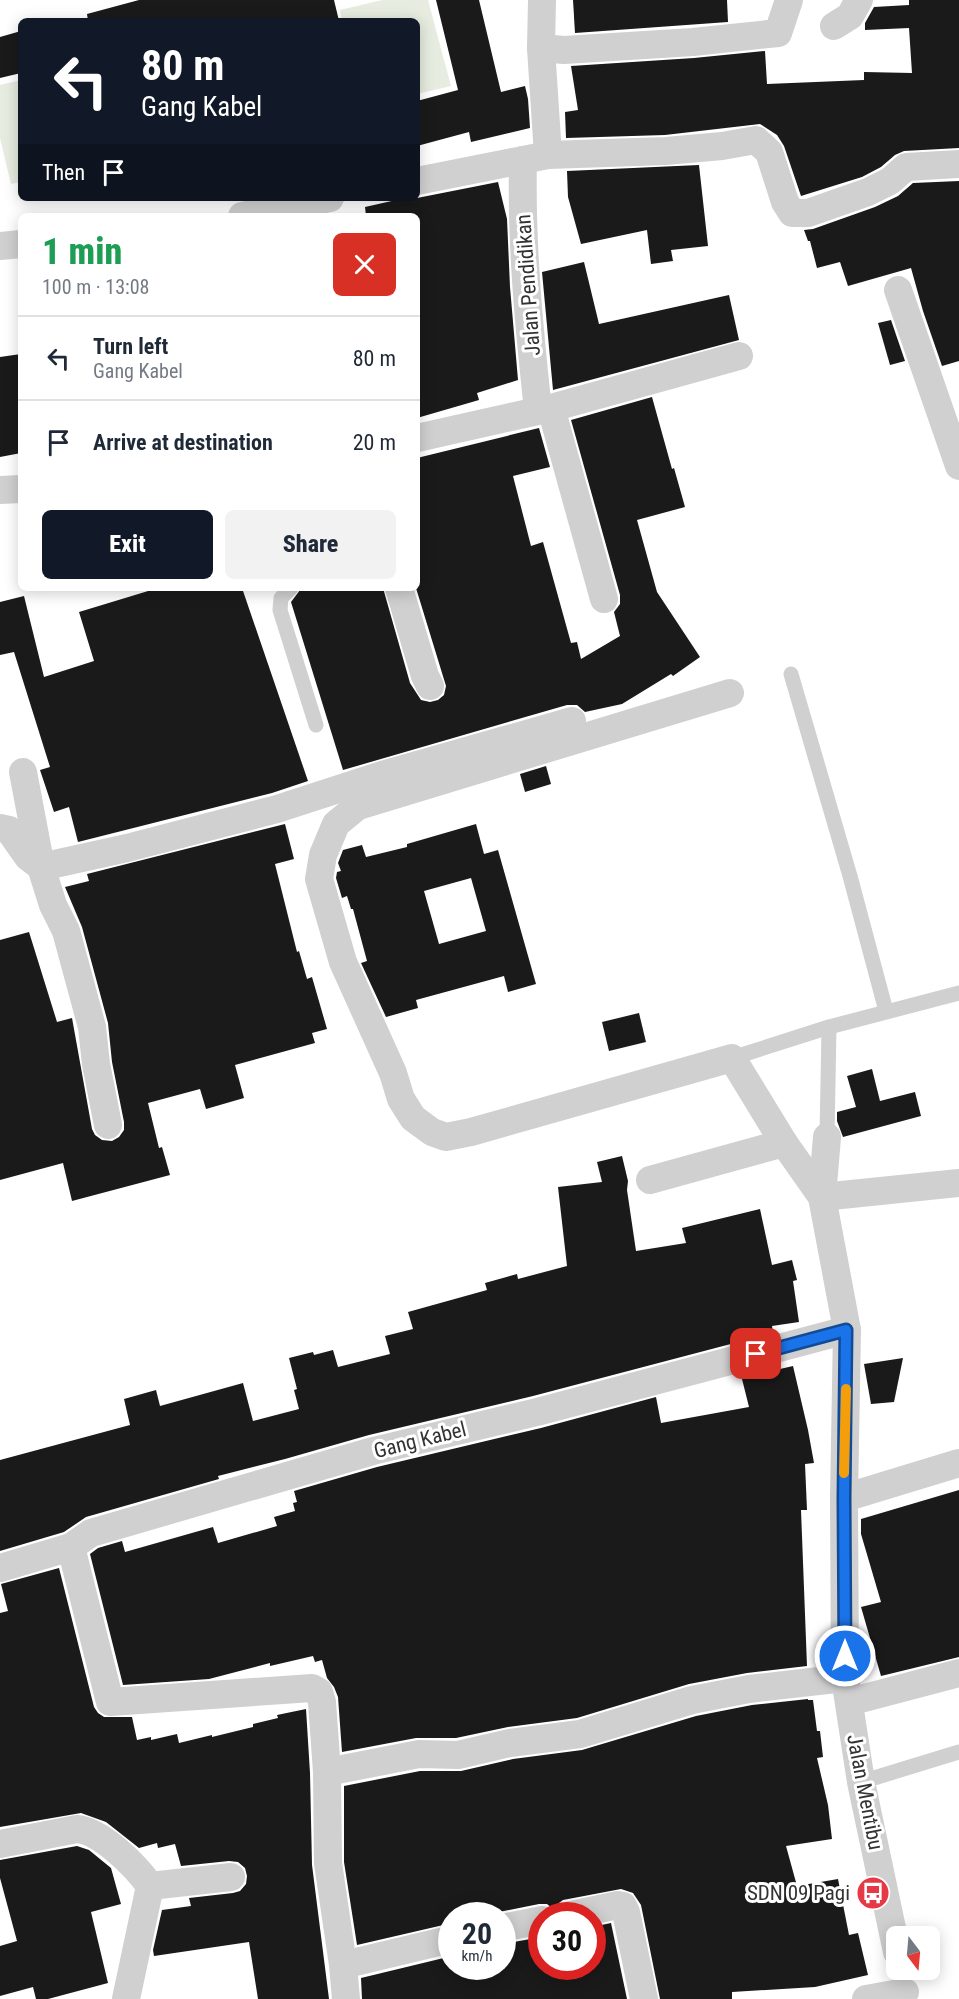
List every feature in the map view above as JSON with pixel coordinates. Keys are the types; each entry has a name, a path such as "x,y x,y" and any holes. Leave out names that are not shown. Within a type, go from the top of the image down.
{"street":[{"name":"Jalan Pendidikan","path":"542,0 535,158 524,269 529,327 545,409 604,599"},
{"path":"541,48 564,50 693,42 778,33 789,0"},
{"path":"834,26 850,16 859,0"},
{"path":"420,180 535,158 666,151 722,146 756,140 769,152 785,202 794,214 808,213 868,192 890,181 906,167 959,164"},
{"path":"257,213 315,201"},
{"path":"0,246 18,244"},
{"path":"897,290 959,466"},
{"path":"420,437 545,409 739,356"},
{"path":"0,490 18,489"},
{"path":"400,591 430,686"},
{"path":"0,828 9,830 28,858 41,867 127,848 277,809 382,775 698,684"},
{"path":"730,693 358,806 336,824 322,855 319,879 344,962 393,1073 401,1099 413,1118 432,1132 446,1137 471,1132 732,1058 784,1143 822,1197"},
{"path":"23,772 41,867 53,905 66,931 92,1027 96,1064 108,1125"},
{"path":"822,1197 827,1137"},
{"path":"650,1180 784,1143"},
{"path":"822,1197 959,1183"},
{"name":"Jalan Mentibu","path":"822,1197 846,1330 844,1498 847,1690 861,1782 891,1926"},
{"name":"Gang Kabel","path":"0,1568 71,1547 91,1533 373,1451 537,1412 846,1330"},
{"path":"844,1498 959,1463"},
{"path":"71,1547 110,1702 312,1688 319,1692 322,1702 327,1772 328,1863 344,1965 346,1999"},
{"path":"327,1772 419,1754 458,1755 510,1743 580,1734 692,1700 749,1689 847,1690 959,1673"},
{"path":"0,1844 77,1829 89,1830 126,1857 150,1886"},
{"path":"150,1886 231,1877"},
{"path":"126,1999 150,1886"},
{"path":"606,1908 623,1906 626,1912 644,1999"},
{"path":"344,1965 438,1942"},
{"path":"866,1999 905,1987"}],"lane":[{"path":"288,591 280,598 280,610 316,725"},
{"path":"791,674 850,876 886,1011"},
{"path":"732,1058 886,1011 959,993"},
{"path":"827,1137 830,1028"},
{"path":"861,1782 959,1752"}],"shaded area":[{"path":"382,0 428,0 451,86 420,93 420,18 341,18 340,10"},
{"path":"18,81 18,183 11,184 0,138 0,85"}],"building":[{"path":"139,0 334,0 338,18 88,18 87,14"},
{"path":"436,0 479,0 501,92 525,86 530,128 471,142 469,132 420,145 420,100 458,90"},
{"path":"573,0 727,0 728,22 575,33"},
{"path":"909,0 959,0 959,148 904,151 862,177 801,196 784,146 777,135 760,124 665,135 566,138 565,112 578,110 571,66 765,51 767,84 864,80 864,72 912,73 909,28 865,30 865,23 874,7 909,5"},
{"path":"18,32 18,74 0,78 0,37"},
{"path":"699,165 708,246 671,250 673,261 651,264 647,230 581,244 568,197 567,171"},
{"path":"959,181 959,361 942,366 911,268 848,286 840,262 817,268 810,241 804,230 813,229 875,207 898,196 913,183"},
{"path":"498,182 507,219 518,380 477,393 479,400 420,417 420,213 366,213 365,207 392,201 420,201 420,197"},
{"path":"584,262 599,324 729,295 739,340 553,390 542,272"},
{"path":"891,320 905,361 890,365 878,323"},
{"path":"18,354 18,454 0,457 0,357"},
{"path":"652,397 685,507 637,520 657,592 700,657 673,676 671,674 622,704 585,712 577,705 567,705 343,770 291,602 299,591 384,591 410,683 421,700 430,702 444,695 446,686 417,591 420,591 420,457 539,428 550,467 513,476 531,546 543,542 571,643 577,642 581,659 620,636 614,612 620,604 620,595 571,420"},
{"path":"148,591 243,591 308,781 272,793 78,842 69,807 54,812 40,770 50,767 14,652 0,655 0,602 24,596 44,677 94,661 79,612"},
{"path":"546,766 551,784 525,792 520,774"},
{"path":"285,824 294,859 275,864 297,952 299,951 307,979 312,977 327,1029 312,1033 315,1043 235,1065 244,1098 206,1109 200,1089 148,1103 159,1148 162,1147 170,1175 72,1201 63,1163 0,1180 0,940 29,932 57,1022 72,1018 92,1129 95,1135 102,1140 112,1141 124,1130 124,1122 112,1062 108,1023 82,927 65,887 89,881 87,874"},
{"path":"476,824 484,854 498,850 536,984 508,992 504,976 416,1000 418,1008 386,1017 361,963 367,961 353,909 351,909 347,896 342,898 336,878 337,872 341,871 338,863 343,850 362,845 366,857 407,847 407,844","holes":["471,878 486,931 439,944 424,891"]},
{"path":"639,1013 646,1042 609,1051 602,1022"},
{"path":"872,1069 880,1101 915,1092 921,1116 843,1137 837,1121 837,1112 856,1107 847,1076"},
{"path":"622,1156 628,1181 627,1190 636,1251 686,1243 682,1228 760,1209 772,1265 792,1260 797,1280 793,1281 799,1322 772,1326 773,1333 533,1396 369,1435 218,1476 219,1479 86,1517 64,1532 0,1551 0,1460 130,1425 124,1399 156,1390 160,1406 243,1383 253,1421 299,1409 294,1390 297,1389 289,1358 333,1350 338,1367 390,1354 385,1336 413,1329 408,1312 487,1290 485,1283 517,1274 518,1279 567,1266 558,1187 602,1182 597,1162"},
{"path":"903,1358 894,1402 871,1404 864,1364"},
{"path":"779,1365 780,1369 793,1366 814,1463 805,1464 807,1510 801,1510 807,1666 747,1673 689,1684 577,1718 508,1727 456,1738 416,1738 342,1752 338,1697 327,1678 322,1660 315,1662 313,1656 270,1666 270,1663 209,1679 123,1685 90,1554 98,1548 122,1541 125,1552 213,1527 218,1543 277,1526 274,1517 295,1511 293,1503 297,1502 294,1491 377,1467 541,1428 656,1397 661,1423 749,1407 741,1375"},
{"path":"959,1490 959,1657 881,1676 861,1607 881,1602 861,1534 861,1519"},
{"path":"59,1568 94,1707 104,1717 132,1717 137,1740 151,1737 151,1740 177,1734 179,1743 212,1735 212,1737 253,1727 253,1724 278,1718 277,1715 306,1709 312,1865 329,1999 258,1999 249,1942 154,1956 153,1950 162,1910 191,1906 189,1898 240,1891 246,1884 247,1876 245,1868 238,1862 181,1866 175,1844 158,1848 157,1843 139,1848 106,1822 81,1813 0,1827 0,1613 8,1611 1,1584"},
{"path":"813,1700 823,1757 817,1758 828,1805 832,1839 786,1846 797,1886 838,1879 849,1935 858,1933 868,1975 815,1987 732,1992 732,1999 660,1999 641,1905 633,1893 621,1889 560,1902 528,1902 528,1906 516,1909 516,1902 438,1902 438,1926 357,1945 344,1862 344,1786 420,1771 461,1771 513,1759 582,1750 696,1716 752,1705"},
{"path":"77,1846 89,1850 111,1868 121,1904 91,1912 108,1983 48,1999 36,1999 33,1987 0,1996 0,1946 17,1941 0,1878 0,1860"},
{"path":"611,1923 627,1999 362,1999 361,1978 438,1959 438,1980 516,1980 516,1942 528,1939 528,1980 606,1980 606,1924"}],"slow traffic":[{"path":"844,1473 846,1389"}],"place":[{"name":"SDN 09 Pagi","path":"873,1893"}],"route":[{"path":"756,1354 846,1330 845,1656"}]}
